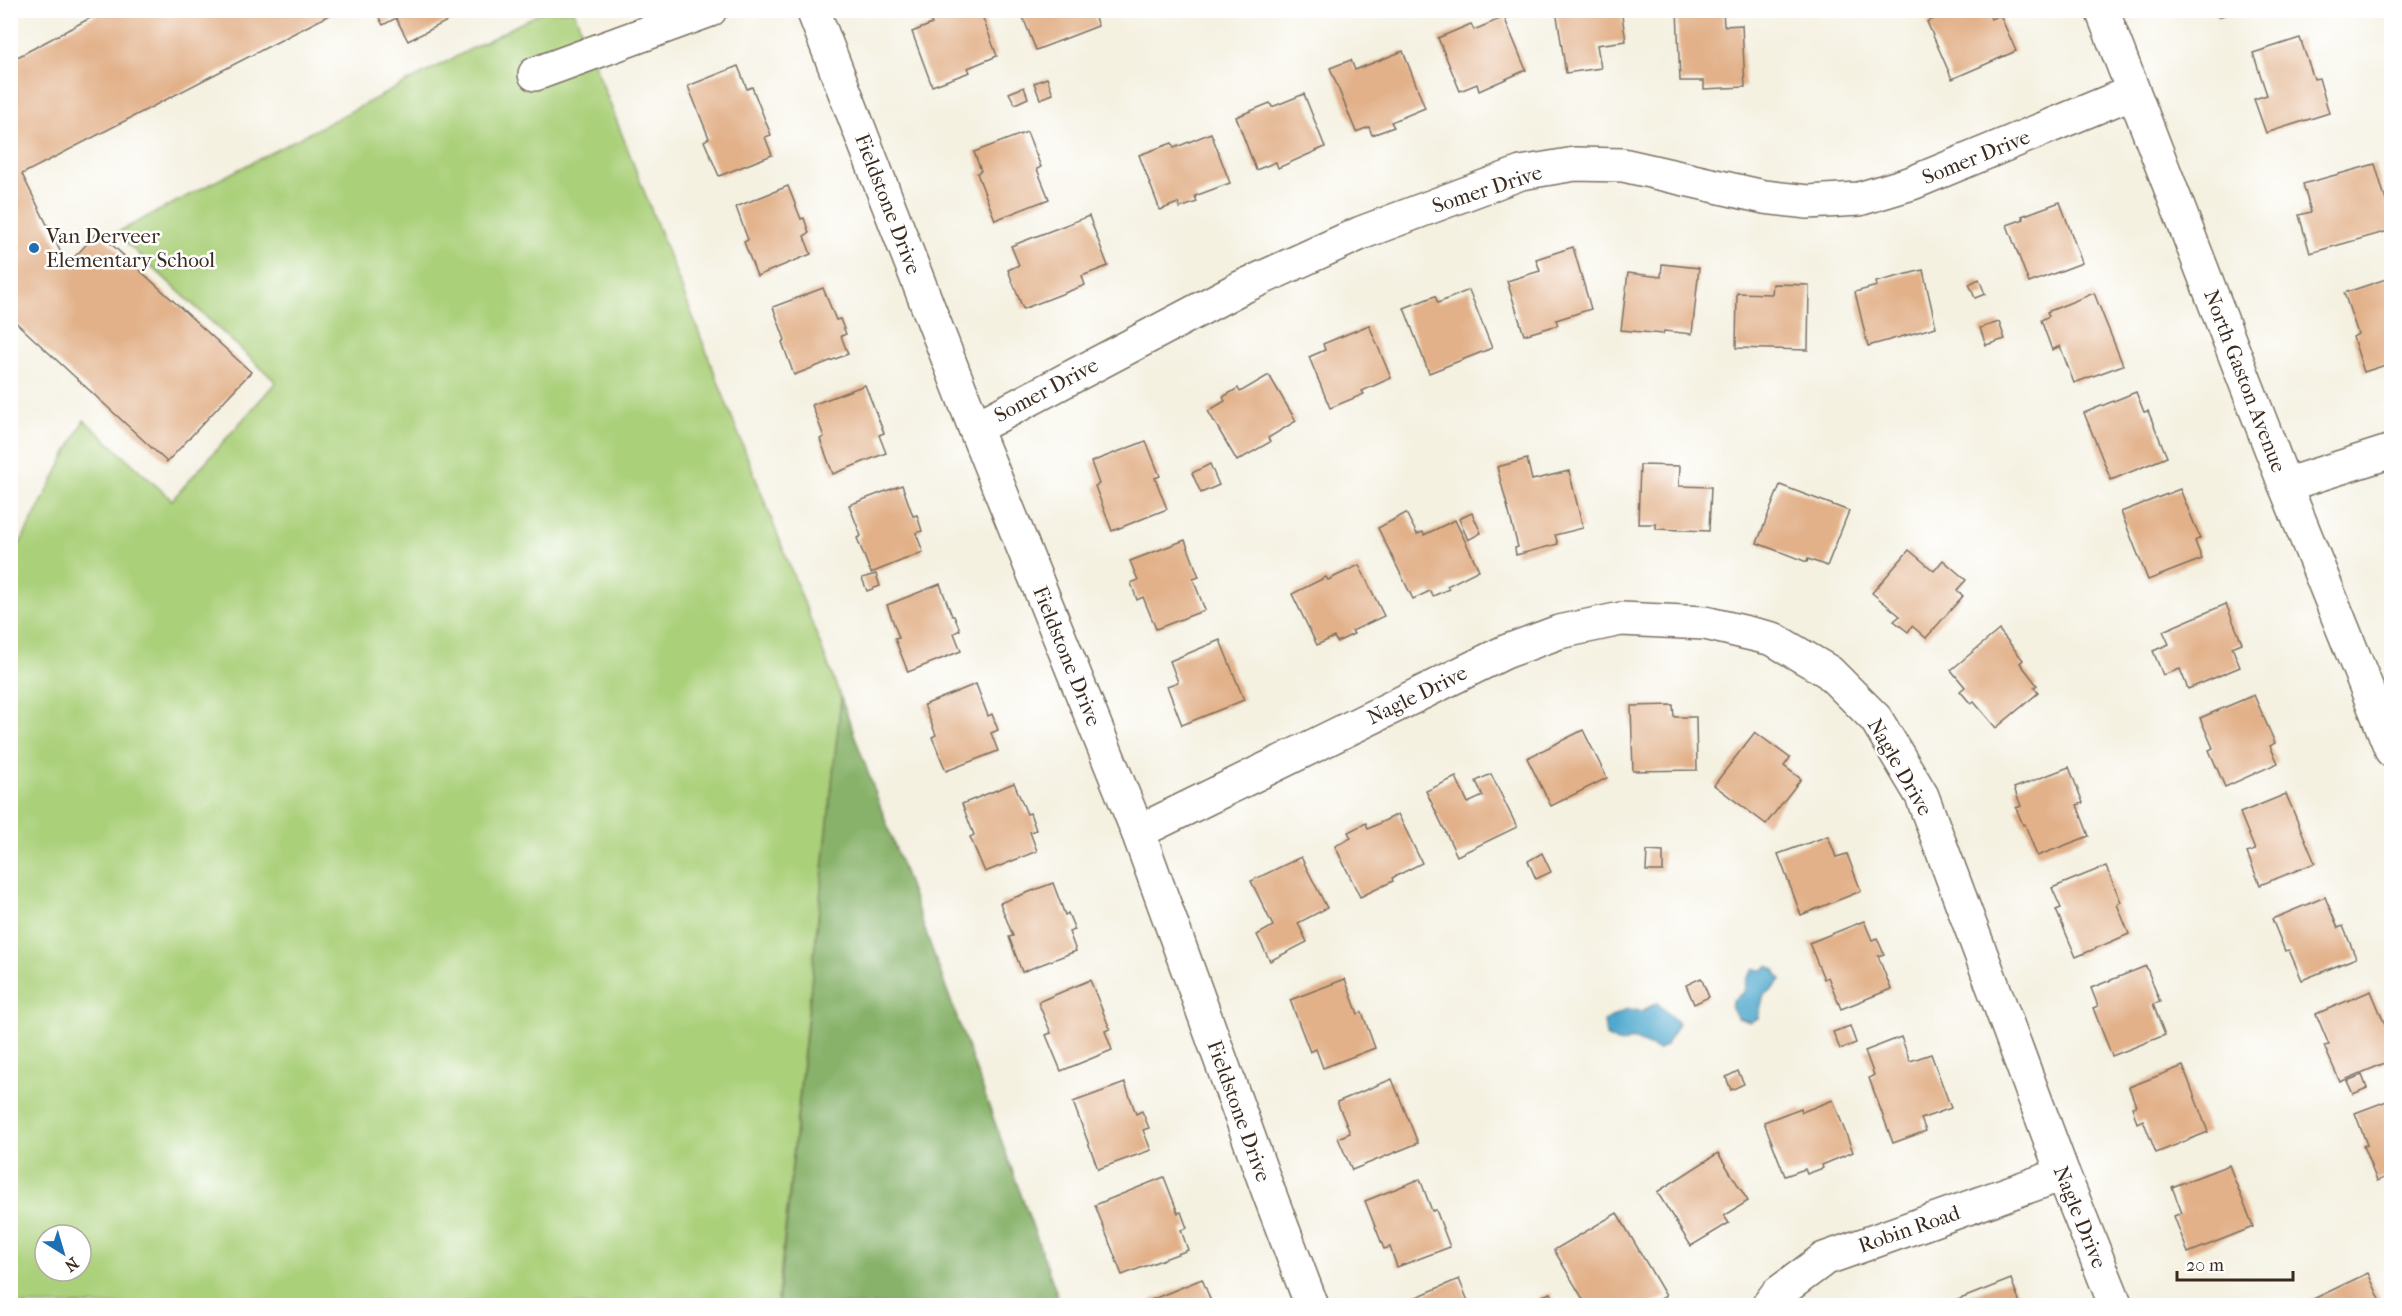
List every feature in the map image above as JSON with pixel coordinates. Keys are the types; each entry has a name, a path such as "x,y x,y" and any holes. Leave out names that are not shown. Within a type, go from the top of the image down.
{"street":[{"path":"534,74 710,10"},
{"name":"Fieldstone Drive","path":"813,10 975,428 1138,832 1312,1305"},
{"name":"North Gaston Avenue","path":"2102,10 2285,485 2391,750"},
{"name":"Somer Drive","path":"975,428 1240,288 1360,232 1521,173 1575,164 1623,165 1764,197 1808,202 1859,199 1912,183 2133,92"},
{"path":"2285,485 2391,451"},
{"name":"Nagle Drive","path":"1138,832 1504,652 1559,632 1621,619 1706,623 1773,639 1829,672 1876,719 1922,796 2063,1174 2116,1305"},
{"name":"Robin Road","path":"1768,1305 1777,1294 1824,1258 2063,1174"}],"green space":[{"path":"544,11 574,11 841,698 777,1305 11,1305 11,561 84,420 172,500 276,382 116,233"},
{"path":"841,698 1061,1305 778,1305"}],"water":[{"path":"1768,966 1775,970 1781,980 1773,989 1764,994 1758,1018 1750,1022 1738,1018 1731,1008 1733,1000 1744,992 1746,979 1754,969 1762,970"},
{"path":"1657,1003 1678,1023 1666,1045 1658,1050 1633,1039 1621,1044 1606,1036 1604,1021 1627,1009 1642,1011"}],"building":[{"name":"Van Derveer Elementary School","path":"105,10 339,10 22,174 67,265 98,232 251,372 167,462 10,317 10,61"},
{"path":"375,10 464,10 465,12 408,41 396,18 383,25"},
{"path":"953,10 980,10 997,56 968,68 970,72 932,86 912,32 932,24 930,19"},
{"path":"1020,10 1092,10 1098,26 1036,50"},
{"path":"1556,10 1621,10 1626,41 1597,45 1601,68 1566,73"},
{"path":"1677,10 1723,10 1724,26 1742,25 1745,87 1704,89 1704,81 1680,81"},
{"path":"1954,10 1987,10 1991,19 2000,15 2016,51 1952,79 1927,22"},
{"path":"2216,10 2235,10 2235,11 2218,17"},
{"path":"1504,17 1526,70 1479,91 1477,84 1460,91 1438,38 1471,24 1474,30"},
{"path":"2300,38 2314,79 2319,78 2329,113 2266,133 2254,99 2267,95 2253,53"},
{"path":"1403,51 1425,108 1391,122 1394,127 1372,135 1369,127 1356,132 1330,68 1351,60 1355,70"},
{"path":"738,66 747,89 752,87 771,135 765,137 772,155 719,176 704,141 709,138 688,86"},
{"path":"1047,78 1053,94 1040,99 1034,83"},
{"path":"1024,87 1028,98 1015,104 1009,93"},
{"path":"1304,94 1325,147 1278,168 1276,162 1256,170 1236,117 1270,103 1272,107"},
{"path":"1027,132 1041,167 1037,169 1049,199 995,220 977,173 981,171 974,152"},
{"path":"1211,133 1230,183 1195,196 1197,202 1180,208 1178,203 1160,210 1139,155 1172,143 1174,148"},
{"path":"2375,164 2392,221 2392,230 2310,253 2299,215 2311,212 2303,184"},
{"path":"788,186 801,219 804,218 809,233 804,236 811,254 757,276 744,242 748,240 736,207"},
{"path":"2060,202 2082,263 2029,283 2007,225 2024,219 2022,216"},
{"path":"1089,216 1108,266 1082,276 1085,285 1023,309 1008,270 1019,265 1011,246"},
{"path":"1573,247 1591,309 1556,320 1558,325 1524,335 1507,281 1540,271 1536,259"},
{"path":"1662,264 1699,268 1692,334 1621,330 1628,273 1661,277"},
{"path":"1923,270 1936,327 1868,346 1855,292 1877,286 1876,282"},
{"path":"2392,277 2392,363 2364,372 2353,337 2358,334 2344,293"},
{"path":"1979,279 1985,294 1975,298 1969,284"},
{"path":"1773,284 1809,285 1808,350 1736,348 1737,293 1772,294"},
{"path":"823,288 836,320 840,319 846,334 841,336 848,354 794,375 773,307"},
{"path":"1469,290 1492,348 1429,373 1404,308 1435,296 1438,303"},
{"path":"2094,293 2123,365 2074,383 2060,346 2052,350 2041,320 2049,316 2047,312"},
{"path":"1999,322 2005,339 1986,345 1980,328"},
{"path":"1369,325 1391,378 1362,391 1364,394 1330,408 1309,357 1325,350 1323,344"},
{"path":"1269,375 1296,421 1268,438 1270,442 1237,461 1208,411 1225,401 1223,397 1238,388 1240,392"},
{"path":"865,385 884,433 879,435 886,453 833,474 820,439 824,437 812,405"},
{"path":"2136,392 2144,412 2148,411 2167,457 2111,480 2084,413"},
{"path":"1146,441 1160,476 1155,478 1167,509 1112,531 1095,486 1099,484 1091,462"},
{"path":"1527,459 1532,480 1569,471 1583,528 1555,535 1558,544 1516,555 1515,548 1518,547 1497,467"},
{"path":"1210,464 1219,485 1201,493 1192,473"},
{"path":"1640,465 1680,466 1679,486 1711,487 1709,531 1656,529 1656,524 1638,524"},
{"path":"902,485 913,516 917,515 922,531 916,533 923,552 871,573 857,538 861,536 849,505"},
{"path":"1780,485 1849,511 1827,566 1808,559 1807,562 1757,543"},
{"path":"2180,489 2200,538 2195,541 2202,559 2148,580 2121,512"},
{"path":"1406,513 1417,534 1423,532 1424,535 1455,520 1479,570 1447,586 1449,589 1433,596 1430,591 1413,599 1378,528"},
{"path":"1472,513 1481,533 1468,540 1459,519"},
{"path":"1185,540 1199,577 1193,579 1205,610 1156,629 1143,597 1137,600 1131,583 1138,580 1130,561"},
{"path":"1909,550 1934,571 1943,560 1966,580 1957,590 1963,596 1926,638 1912,626 1908,632 1894,621 1900,616 1872,593"},
{"path":"1359,565 1384,616 1352,631 1354,634 1337,642 1334,637 1317,645 1292,594 1326,577 1328,580"},
{"path":"876,574 880,586 867,591 862,578"},
{"path":"940,584 960,630 954,633 961,651 908,672 895,639 899,638 887,605"},
{"path":"2226,604 2242,643 2232,647 2240,667 2188,689 2180,669 2163,675 2153,651 2169,644 2163,631"},
{"path":"1999,630 2023,660 2020,663 2037,685 2034,687 2038,693 1996,728 1974,702 1971,704 1960,691 1965,687 1951,670"},
{"path":"1220,640 1244,700 1182,725 1167,686 1178,682 1170,661"},
{"path":"976,684 988,716 992,714 998,730 991,733 998,751 946,771 932,737 936,735 924,705"},
{"path":"2254,695 2275,743 2270,746 2278,763 2225,787 2209,750 2213,748 2200,718"},
{"path":"1673,705 1674,717 1696,717 1697,770 1633,771 1631,706"},
{"path":"1583,730 1607,778 1551,806 1527,758"},
{"path":"1755,732 1790,758 1784,766 1801,779 1766,824 1714,785"},
{"path":"2069,767 2083,803 2077,805 2089,836 2037,856 2025,824 2023,825 2016,808 2021,806 2014,788"},
{"path":"1491,774 1517,827 1457,856 1426,791 1456,777 1468,803 1483,796 1476,781"},
{"path":"1014,783 1036,830 1030,832 1037,851 985,872 970,837 974,835 962,804"},
{"path":"2286,794 2315,863 2260,885 2247,853 2255,850 2240,813"},
{"path":"1398,814 1422,863 1392,878 1393,881 1360,897 1335,846 1351,838 1348,832 1366,823 1368,829"},
{"path":"1828,836 1836,857 1847,854 1861,891 1801,915 1778,854"},
{"path":"1647,851 1663,852 1663,871 1646,871"},
{"path":"1542,853 1551,872 1536,879 1528,861"},
{"path":"1301,857 1327,908 1298,923 1307,942 1270,961 1257,935 1273,926 1251,881"},
{"path":"2106,866 2121,902 2117,904 2129,934 2076,957 2056,910 2061,908 2052,888"},
{"path":"1053,883 1065,915 1068,913 1075,930 1069,932 1076,951 1022,972 1009,937 1013,936 1000,903"},
{"path":"2325,897 2338,928 2343,926 2356,958 2302,980 2289,950 2285,951 2272,919"},
{"path":"1864,921 1872,940 1877,938 1884,954 1878,956 1891,989 1841,1009 1828,977 1824,979 1809,943"},
{"path":"2146,966 2160,1002 2153,1004 2165,1035 2112,1056 2093,1008 2098,1006 2091,988"},
{"path":"1701,978 1709,997 1694,1004 1686,985"},
{"path":"1345,979 1358,1014 1362,1012 1375,1048 1323,1068 1316,1049 1310,1052 1290,1000"},
{"path":"1090,980 1110,1029 1105,1031 1112,1050 1061,1071 1046,1035 1051,1033 1038,1002"},
{"path":"2371,991 2391,1039 2385,1041 2392,1060 2340,1082 2324,1046 2329,1045 2316,1014"},
{"path":"1850,1026 1856,1043 1840,1049 1833,1032"},
{"path":"1901,1037 1910,1061 1931,1054 1951,1108 1921,1119 1926,1131 1893,1143 1869,1078 1874,1075 1865,1051"},
{"path":"2183,1066 2208,1132 2156,1153 2143,1120 2137,1123 2132,1107 2136,1106 2129,1087"},
{"path":"1738,1071 1744,1084 1731,1090 1726,1077"},
{"path":"2362,1075 2367,1088 2353,1094 2347,1081"},
{"path":"1392,1079 1418,1143 1352,1170 1338,1138 1350,1133 1337,1102"},
{"path":"1125,1083 1136,1114 1142,1111 1149,1128 1143,1130 1151,1150 1098,1169 1073,1102"},
{"path":"2392,1099 2392,1175 2377,1181 2363,1146 2367,1145 2355,1113"},
{"path":"1833,1100 1853,1152 1807,1174 1805,1169 1785,1176 1764,1122 1801,1108 1802,1112"},
{"path":"1718,1153 1748,1201 1724,1216 1729,1223 1691,1246 1657,1192"},
{"path":"2229,1165 2253,1227 2188,1253 2174,1216 2182,1213 2172,1187"},
{"path":"1164,1177 1178,1213 1181,1212 1187,1228 1181,1230 1188,1250 1122,1275 1095,1205"},
{"path":"1420,1179 1432,1211 1436,1210 1450,1247 1397,1267 1390,1247 1384,1249 1365,1201"},
{"path":"1617,1213 1666,1296 1649,1306 1587,1306 1554,1250"},
{"path":"2368,1273 2383,1306 2308,1306 2307,1302"},
{"path":"1202,1279 1213,1306 1153,1306 1151,1300"},
{"path":"1459,1279 1470,1306 1409,1306 1407,1301"},
{"path":"2011,1279 2021,1306 1951,1306 1950,1303"},
{"path":"1551,1293 1557,1306 1542,1306 1539,1297"}],"place":[{"name":"Van Derveer Elementary School","path":"34,248"}]}
